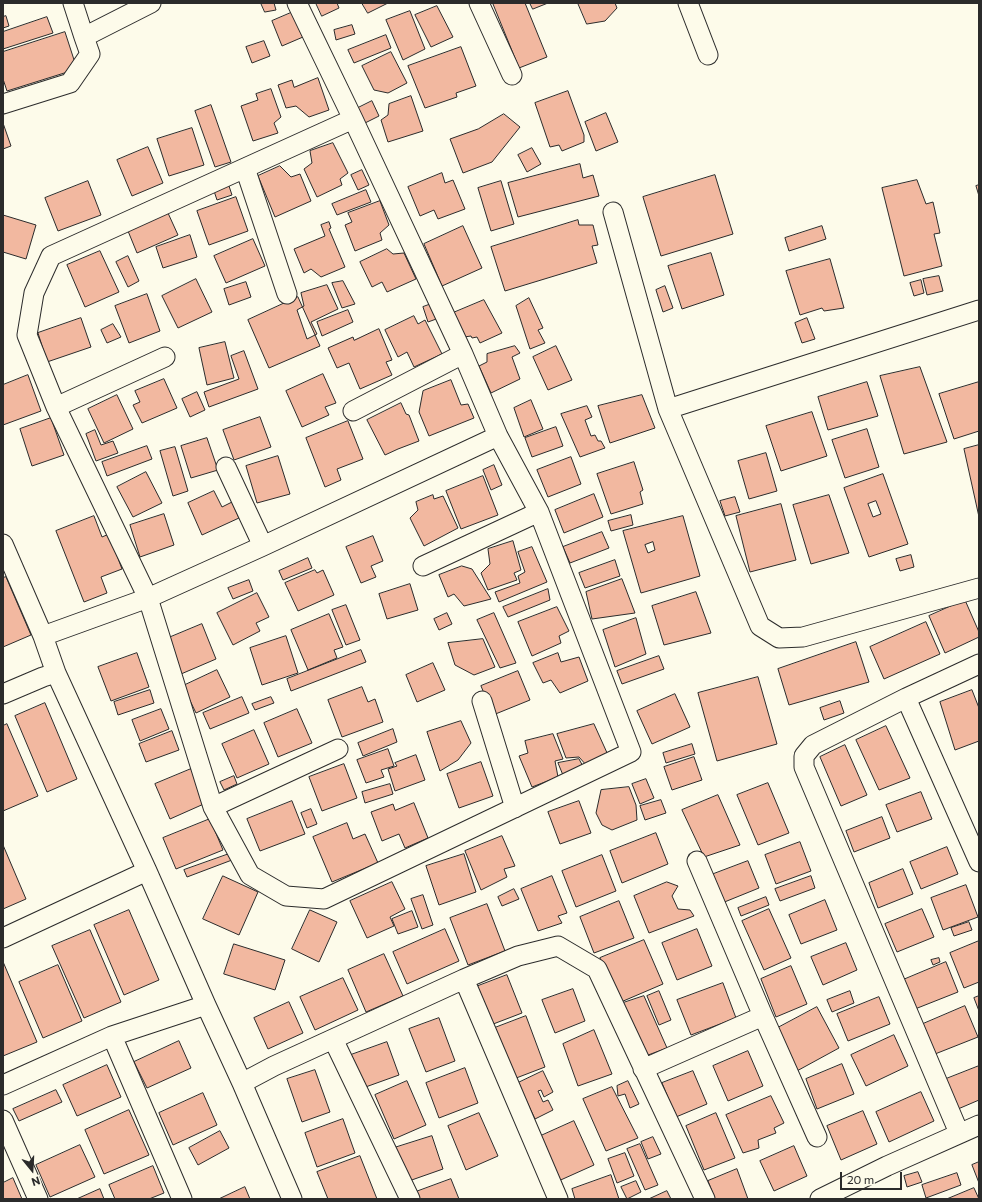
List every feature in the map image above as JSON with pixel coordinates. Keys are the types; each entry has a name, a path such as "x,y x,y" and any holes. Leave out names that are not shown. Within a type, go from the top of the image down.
{"street":[{"path":"3,104 70,83 90,54 73,3"},
{"path":"84,37 151,3"},
{"path":"297,3 353,119 463,354 498,436 539,512 632,752 324,899 286,896 250,875 213,807 148,598 56,407 27,336 34,293 51,256 353,119"},
{"path":"479,3 512,75"},
{"path":"688,3 708,54"},
{"path":"245,168 287,294"},
{"path":"613,212 668,409 760,626 779,638 803,637 979,588"},
{"path":"668,409 979,310"},
{"path":"353,411 463,354"},
{"path":"56,407 165,357"},
{"path":"43,636 148,598 498,436"},
{"path":"226,467 263,546"},
{"path":"423,566 539,512"},
{"path":"3,544 43,636 56,673 147,870 292,1199"},
{"path":"959,1134 804,767 804,756 813,746 906,698 979,664"},
{"path":"3,694 56,673"},
{"path":"906,698 979,862"},
{"path":"482,702 515,808"},
{"path":"213,807 338,749"},
{"path":"696,861 817,1137"},
{"path":"3,938 147,870"},
{"path":"242,1083 274,1066 464,979 518,956 558,946 597,969 705,1199"},
{"path":"464,979 558,1199"},
{"path":"3,1085 112,1036 206,1005"},
{"path":"643,1069 763,1016"},
{"path":"112,1036 182,1199"},
{"path":"333,1039 410,1199"},
{"path":"3,1120 38,1199"},
{"path":"830,1197 887,1166 979,1125"}],"building":[{"path":"261,3 274,3 276,10 265,12"},
{"path":"316,3 337,3 339,8 322,16"},
{"path":"362,3 388,3 368,13"},
{"path":"525,3 547,57 519,68 493,4"},
{"path":"530,3 548,3 533,9"},
{"path":"578,3 615,3 617,8 605,21 587,24"},
{"path":"437,6 453,37 431,47 415,15"},
{"path":"410,11 425,49 403,60 386,20"},
{"path":"293,12 303,37 282,46 272,21"},
{"path":"6,16 9,26 3,28 3,17"},
{"path":"47,17 53,33 3,49 3,32"},
{"path":"352,25 355,34 336,40 334,30"},
{"path":"65,32 77,69 7,91 3,79 3,52"},
{"path":"386,35 391,48 354,63 348,50"},
{"path":"264,41 270,56 252,63 246,47"},
{"path":"461,47 476,86 456,93 457,97 425,108 408,66"},
{"path":"391,52 407,83 388,93 374,90 362,66"},
{"path":"318,78 329,110 309,117 296,106 286,108 278,85 292,80 294,87"},
{"path":"271,89 281,117 274,123 278,133 253,141 241,106 258,100 256,94"},
{"path":"568,91 584,135 584,142 562,151 559,145 550,147 535,103"},
{"path":"411,96 423,131 388,142 381,120 388,115 389,104"},
{"path":"372,101 379,116 363,124 356,109"},
{"path":"211,105 231,162 215,167 195,111"},
{"path":"606,113 618,142 596,151 585,122"},
{"path":"504,114 520,127 492,162 463,173 450,139 478,129"},
{"path":"3,123 11,146 3,149"},
{"path":"192,128 204,165 169,176 157,139"},
{"path":"333,143 348,173 340,179 342,185 317,197 304,169 312,163 310,151"},
{"path":"148,147 163,183 132,196 117,160"},
{"path":"532,148 541,164 527,172 518,155"},
{"path":"580,164 583,178 593,175 599,196 518,217 508,183"},
{"path":"280,166 291,177 300,174 311,201 275,217 258,176"},
{"path":"362,170 369,185 358,190 351,175"},
{"path":"442,173 445,183 453,180 465,209 438,219 434,210 420,216 408,187"},
{"path":"715,175 733,234 661,256 643,197"},
{"path":"917,180 926,204 933,202 940,233 934,234 942,266 904,276 882,188"},
{"path":"88,181 101,215 58,231 45,198"},
{"path":"501,181 514,224 491,231 478,188"},
{"path":"979,185 979,196 976,186"},
{"path":"229,186 232,195 217,200 214,191"},
{"path":"366,190 371,202 337,215 332,204"},
{"path":"236,197 248,231 209,245 197,211"},
{"path":"380,201 389,225 380,233 382,240 355,251 345,225 352,222 348,213"},
{"path":"168,213 178,235 137,253 128,231"},
{"path":"3,215 36,225 26,259 3,252"},
{"path":"578,220 579,225 593,225 598,245 592,246 597,263 505,291 491,247"},
{"path":"329,222 331,228 329,229 345,267 321,277 311,269 304,273 294,249 325,236 321,225"},
{"path":"463,226 482,268 442,286 424,244"},
{"path":"822,226 826,239 789,251 785,238"},
{"path":"190,235 197,257 163,268 156,247"},
{"path":"253,239 265,266 226,283 214,256"},
{"path":"387,249 393,254 404,253 416,279 387,292 382,282 372,287 360,262"},
{"path":"100,251 119,292 85,307 67,265"},
{"path":"711,253 724,295 682,309 668,266"},
{"path":"128,256 139,281 128,287 116,262"},
{"path":"830,259 844,308 824,311 822,308 800,315 786,271"},
{"path":"939,276 943,291 927,295 923,279"},
{"path":"196,279 212,312 178,328 162,296"},
{"path":"921,280 924,293 914,296 910,283"},
{"path":"343,281 355,304 342,308 332,283"},
{"path":"246,282 251,297 229,305 224,289"},
{"path":"327,285 338,309 311,322 317,334 307,339 297,310 304,306 301,293"},
{"path":"665,286 673,308 663,312 656,290"},
{"path":"147,294 160,331 129,343 115,306"},
{"path":"298,297 320,346 269,368 248,320"},
{"path":"529,298 543,328 538,330 545,343 530,349 516,306"},
{"path":"484,300 502,333 480,343 477,337 464,337 453,313"},
{"path":"434,303 439,318 428,322 423,307"},
{"path":"348,310 353,322 322,336 317,322"},
{"path":"414,316 418,324 425,320 442,354 414,367 407,352 398,357 385,330"},
{"path":"81,318 91,347 47,362 38,333"},
{"path":"807,318 815,339 802,343 795,323"},
{"path":"113,324 121,337 107,343 101,330"},
{"path":"379,329 392,360 386,362 392,375 360,389 349,363 337,368 328,348 353,337 354,340"},
{"path":"225,342 234,378 207,385 199,348"},
{"path":"515,346 520,353 512,357 520,379 491,393 479,366 487,362 487,354"},
{"path":"556,346 572,380 548,390 533,357"},
{"path":"244,351 258,389 209,407 204,392 239,379 231,356"},
{"path":"920,367 947,442 904,454 880,376"},
{"path":"323,374 336,403 325,407 329,415 302,427 286,391"},
{"path":"28,375 41,411 3,425 3,385"},
{"path":"164,379 177,408 142,423 133,405 140,402 135,391"},
{"path":"451,380 461,405 468,404 474,418 429,436 419,412 423,391"},
{"path":"867,382 878,416 828,430 818,397"},
{"path":"979,382 979,431 954,439 939,394"},
{"path":"197,392 205,410 190,417 182,399"},
{"path":"117,395 133,429 104,443 88,409"},
{"path":"642,395 655,428 610,443 598,406"},
{"path":"531,400 543,429 524,437 514,408"},
{"path":"401,403 406,414 409,415 419,441 385,455 367,420"},
{"path":"587,406 592,417 585,420 591,436 595,435 598,441 601,441 605,448 580,457 561,414"},
{"path":"812,412 827,456 781,471 766,426"},
{"path":"260,417 271,447 234,460 223,430"},
{"path":"51,418 64,455 32,466 20,429"},
{"path":"348,421 363,459 337,469 341,480 325,487 306,438"},
{"path":"556,427 563,446 532,457 525,438"},
{"path":"867,429 879,467 845,478 832,440"},
{"path":"95,430 101,445 113,441 118,453 96,461 86,434"},
{"path":"207,438 218,470 191,478 181,446"},
{"path":"979,445 979,517 964,449"},
{"path":"147,446 152,459 107,476 102,462"},
{"path":"175,447 188,491 173,496 160,451"},
{"path":"766,453 777,491 749,499 738,461"},
{"path":"278,456 290,494 257,503 246,466"},
{"path":"571,457 581,484 548,497 537,470"},
{"path":"634,462 643,490 640,492 643,504 611,514 597,474"},
{"path":"494,465 502,485 491,490 483,470"},
{"path":"146,472 162,503 133,517 117,487"},
{"path":"883,474 908,544 869,557 844,488","holes":["876,501 881,514 873,517 868,504"]},
{"path":"483,476 498,515 461,529 446,491"},
{"path":"214,491 222,507 232,502 239,518 202,535 188,503"},
{"path":"594,494 603,517 564,533 555,510"},
{"path":"433,495 434,499 443,496 458,528 424,546 410,518 418,510 416,502"},
{"path":"829,495 849,553 811,564 793,505"},
{"path":"735,497 740,512 725,516 720,501"},
{"path":"781,504 796,560 750,572 736,516"},
{"path":"164,514 174,545 140,557 130,525"},
{"path":"631,515 633,525 611,531 608,521"},
{"path":"94,516 102,537 109,534 122,569 101,577 107,593 84,602 56,531"},
{"path":"683,516 700,576 641,593 623,531","holes":["653,542 655,550 648,553 645,545"]},
{"path":"602,532 609,548 570,563 563,547"},
{"path":"373,536 383,561 371,566 376,577 361,583 346,547"},
{"path":"513,541 521,570 514,573 517,580 488,590 481,573 490,564 488,549"},
{"path":"532,547 547,582 499,602 495,592 520,583 518,576 525,572 518,552"},
{"path":"911,555 914,567 900,571 896,559"},
{"path":"308,558 312,568 283,580 279,571"},
{"path":"615,560 620,576 585,588 579,573"},
{"path":"462,566 472,569 491,599 464,606 454,594 448,597 439,575"},
{"path":"315,570 317,573 323,570 334,595 298,611 285,583"},
{"path":"6,577 31,635 3,647 3,578"},
{"path":"622,579 635,613 592,619 586,592"},
{"path":"249,580 253,591 233,599 228,588"},
{"path":"410,584 418,610 387,619 379,594"},
{"path":"548,589 550,600 508,617 503,607"},
{"path":"696,592 711,633 664,645 652,606"},
{"path":"257,593 269,617 256,623 260,631 233,645 217,613"},
{"path":"965,600 979,632 979,637 945,653 929,616"},
{"path":"346,605 360,640 346,645 332,610"},
{"path":"557,607 569,631 559,636 561,643 532,656 518,622"},
{"path":"447,613 452,624 439,630 434,619"},
{"path":"494,613 516,663 500,668 477,620"},
{"path":"329,614 343,647 334,650 337,658 308,670 291,630"},
{"path":"636,618 646,654 615,667 603,630"},
{"path":"926,622 940,654 884,679 870,647"},
{"path":"202,624 216,659 181,674 166,639"},
{"path":"286,636 298,673 262,685 250,648"},
{"path":"483,639 495,667 474,675 455,665 448,643"},
{"path":"856,642 869,682 789,705 778,669"},
{"path":"361,650 366,662 291,691 287,679"},
{"path":"137,653 149,687 111,701 98,667"},
{"path":"558,653 561,662 579,657 588,681 560,693 551,680 543,683 533,663"},
{"path":"659,656 664,669 622,684 617,671"},
{"path":"433,663 445,690 417,702 406,675"},
{"path":"217,670 230,697 196,713 183,686"},
{"path":"518,671 530,700 493,715 481,686"},
{"path":"758,677 777,744 717,761 698,693"},
{"path":"362,687 368,702 375,699 383,722 342,737 328,700"},
{"path":"150,690 154,703 118,715 114,702"},
{"path":"972,690 979,708 979,741 955,750 940,702"},
{"path":"675,694 690,727 652,744 637,711"},
{"path":"242,697 249,713 210,729 203,713"},
{"path":"271,697 274,703 255,710 252,704"},
{"path":"840,701 844,713 824,720 820,708"},
{"path":"45,703 77,779 47,792 15,716"},
{"path":"161,709 169,729 140,741 132,720"},
{"path":"297,709 312,743 278,757 264,723"},
{"path":"461,721 471,743 458,760 440,771 427,732"},
{"path":"7,724 38,796 3,811 3,726"},
{"path":"594,724 608,755 587,766 579,757 566,758 557,734"},
{"path":"886,726 910,778 879,790 856,740"},
{"path":"393,729 397,742 363,756 358,743"},
{"path":"254,730 269,764 237,778 222,744"},
{"path":"172,731 179,750 146,762 139,744"},
{"path":"553,734 563,759 555,761 558,777 532,787 519,756 528,753 525,741"},
{"path":"692,744 695,754 666,763 663,753"},
{"path":"845,745 867,795 841,806 820,757"},
{"path":"388,749 394,766 381,770 384,777 366,783 357,760"},
{"path":"416,755 425,780 395,791 388,769 397,766 395,763"},
{"path":"694,757 702,780 672,790 664,767"},
{"path":"579,759 585,770 565,780 558,763"},
{"path":"481,762 493,796 459,808 447,774"},
{"path":"344,764 357,798 322,811 309,777"},
{"path":"191,769 206,803 170,819 155,784"},
{"path":"234,776 237,784 224,790 220,782"},
{"path":"646,779 654,798 640,804 632,784"},
{"path":"768,783 789,833 758,845 737,795"},
{"path":"390,784 393,794 365,803 362,792"},
{"path":"629,787 636,805 637,820 612,830 602,825 596,813 601,790"},
{"path":"921,792 932,819 897,832 886,805"},
{"path":"718,795 740,845 704,857 682,810"},
{"path":"661,800 666,813 645,820 640,806"},
{"path":"292,801 305,834 260,851 247,819"},
{"path":"579,801 591,833 560,844 548,812"},
{"path":"414,803 428,838 405,848 399,834 382,841 371,812 393,804 395,810"},
{"path":"311,809 317,824 307,828 301,813"},
{"path":"882,817 890,838 854,852 846,831"},
{"path":"210,819 223,850 176,869 163,838"},
{"path":"347,823 353,839 365,834 378,863 332,882 313,837"},
{"path":"656,833 668,864 622,883 610,851"},
{"path":"502,836 515,866 504,869 507,877 481,890 465,851"},
{"path":"800,842 811,871 776,884 765,855"},
{"path":"3,845 26,899 3,909"},
{"path":"947,847 958,874 921,889 910,862"},
{"path":"229,854 232,860 187,877 184,870"},
{"path":"464,854 476,892 439,905 426,866"},
{"path":"602,855 616,891 576,907 562,871"},
{"path":"748,861 759,888 722,903 711,875"},
{"path":"903,869 913,894 878,908 869,883"},
{"path":"223,876 258,892 239,935 203,919"},
{"path":"552,876 567,913 558,916 562,923 538,931 521,889"},
{"path":"811,876 815,888 780,901 775,889"},
{"path":"392,882 405,909 390,917 394,926 367,938 350,901"},
{"path":"667,882 678,886 672,896 678,909 690,910 694,916 649,933 634,896"},
{"path":"966,885 978,917 943,930 931,898"},
{"path":"514,889 519,899 502,906 498,897"},
{"path":"423,895 433,925 422,929 411,899"},
{"path":"766,897 769,905 741,916 738,908"},
{"path":"825,900 837,930 801,944 789,915"},
{"path":"619,901 634,938 594,953 580,917"},
{"path":"487,904 505,951 468,965 450,918"},
{"path":"769,909 791,958 764,970 742,921"},
{"path":"922,909 934,937 897,952 885,924"},
{"path":"129,910 159,980 124,995 94,925"},
{"path":"310,910 337,922 319,962 292,949"},
{"path":"412,911 418,927 398,934 392,919"},
{"path":"969,922 972,930 954,936 951,928"},
{"path":"445,929 459,961 407,984 393,952"},
{"path":"697,929 712,966 677,980 662,943"},
{"path":"90,930 121,1002 84,1018 52,946"},
{"path":"644,940 663,984 621,1002 600,958"},
{"path":"979,941 979,982 964,988 950,953"},
{"path":"846,943 857,970 823,985 811,957"},
{"path":"234,944 285,960 275,990 224,974"},
{"path":"384,954 403,996 366,1012 348,970"},
{"path":"939,958 940,962 933,965 931,960"},
{"path":"946,962 958,992 915,1009 903,980"},
{"path":"4,964 37,1042 3,1056 3,965"},
{"path":"58,965 82,1021 43,1038 19,982"},
{"path":"791,966 807,1004 776,1017 761,979"},
{"path":"507,975 522,1013 488,1026 473,988"},
{"path":"343,978 358,1010 315,1030 300,997"},
{"path":"723,983 736,1018 691,1035 677,1000"},
{"path":"573,989 585,1021 555,1033 542,1000"},
{"path":"659,991 671,1020 659,1025 647,996"},
{"path":"850,991 854,1003 832,1012 827,1000"},
{"path":"644,996 667,1048 640,1058 620,1004"},
{"path":"979,996 979,1011 974,998"},
{"path":"879,997 890,1024 848,1041 837,1014"},
{"path":"289,1002 303,1033 268,1049 254,1018"},
{"path":"965,1006 978,1037 935,1054 923,1024"},
{"path":"817,1007 839,1048 795,1072 772,1031"},
{"path":"526,1016 545,1067 511,1080 492,1029"},
{"path":"439,1018 455,1061 426,1072 409,1029"},
{"path":"594,1030 612,1074 578,1086 563,1044"},
{"path":"894,1035 908,1066 866,1086 851,1055"},
{"path":"179,1041 191,1068 147,1088 134,1062"},
{"path":"387,1042 399,1075 360,1089 348,1056"},
{"path":"748,1051 763,1086 728,1101 713,1066"},
{"path":"842,1064 854,1094 817,1109 806,1079"},
{"path":"107,1065 121,1097 77,1116 63,1085"},
{"path":"979,1066 979,1100 958,1109 946,1079"},
{"path":"465,1068 478,1103 439,1118 426,1083"},
{"path":"315,1070 330,1112 302,1122 287,1079"},
{"path":"543,1071 553,1092 544,1097 541,1090 538,1091 543,1102 548,1100 553,1110 535,1119 518,1083"},
{"path":"693,1071 707,1104 676,1117 662,1083"},
{"path":"407,1081 426,1125 394,1139 375,1095"},
{"path":"628,1081 639,1104 630,1108 625,1094 618,1096 617,1086"},
{"path":"612,1087 638,1138 606,1151 583,1099"},
{"path":"56,1090 62,1102 19,1121 13,1109"},
{"path":"921,1092 934,1121 889,1142 876,1112"},
{"path":"203,1093 217,1125 173,1145 159,1113"},
{"path":"771,1096 784,1123 774,1128 776,1133 758,1140 759,1148 743,1153 726,1115"},
{"path":"129,1110 149,1155 104,1174 85,1130"},
{"path":"863,1111 877,1144 841,1160 827,1126"},
{"path":"479,1113 498,1156 466,1170 448,1126"},
{"path":"716,1113 735,1158 704,1170 686,1126"},
{"path":"343,1119 355,1153 317,1167 305,1133"},
{"path":"574,1121 594,1165 554,1183 534,1139"},
{"path":"220,1131 229,1148 198,1165 189,1148"},
{"path":"432,1136 443,1169 406,1182 394,1148"},
{"path":"653,1137 661,1154 648,1159 641,1142"},
{"path":"640,1144 658,1185 645,1190 627,1149"},
{"path":"80,1145 95,1177 50,1197 36,1165"},
{"path":"794,1146 807,1176 774,1191 760,1161"},
{"path":"625,1153 634,1176 617,1183 608,1159"},
{"path":"360,1156 377,1199 328,1199 317,1172"},
{"path":"979,1162 979,1183 972,1165"},
{"path":"153,1166 164,1193 149,1199 115,1199 109,1185"},
{"path":"737,1169 748,1199 715,1199 708,1181"},
{"path":"918,1172 922,1182 907,1187 904,1176"},
{"path":"957,1173 961,1185 926,1198 922,1185"},
{"path":"611,1175 619,1199 575,1199 572,1189"},
{"path":"13,1178 22,1199 3,1199 3,1183"},
{"path":"451,1179 459,1199 416,1199 413,1193"},
{"path":"636,1181 641,1192 627,1199 621,1187"},
{"path":"245,1187 250,1199 219,1199"},
{"path":"974,1188 979,1199 947,1199"},
{"path":"100,1189 104,1199 77,1199"},
{"path":"667,1191 671,1199 649,1199"}]}
